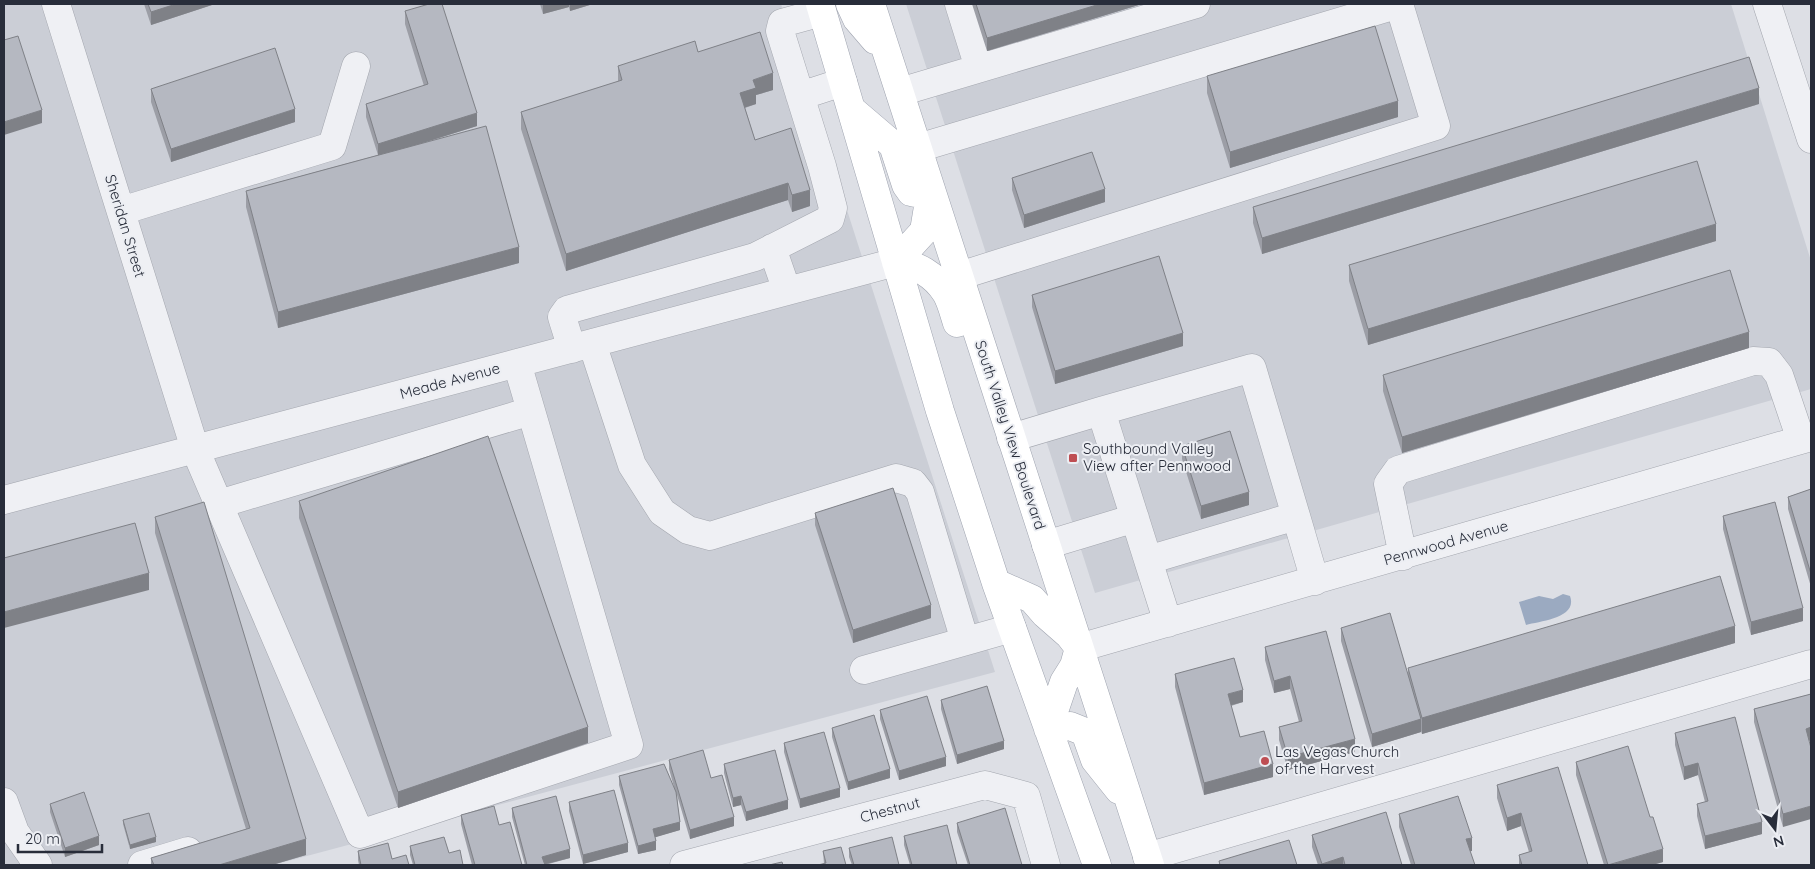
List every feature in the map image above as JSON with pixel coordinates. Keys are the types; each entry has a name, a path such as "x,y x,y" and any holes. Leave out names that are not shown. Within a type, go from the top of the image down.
{"main road":[{"path":"850,4 857,19 888,55"},
{"name":"South Valley View Boulevard","path":"871,4 1148,861"},
{"path":"821,8 940,411 996,583 1096,865"},
{"path":"852,110 893,145 906,185 911,192 915,193 931,189 924,231 896,262"},
{"path":"896,262 919,267 940,286 947,294 962,337 987,363"},
{"path":"996,583 1032,599 1045,614 1069,635 1079,648 1074,666 1064,682 1048,729"},
{"path":"1048,729 1070,726 1085,732 1095,760 1130,805"}],"street":[{"name":"Sheridan Street","path":"56,4 195,449 360,834 629,745 531,411"},
{"path":"958,4 979,68"},
{"path":"900,92 1196,4"},
{"path":"918,148 1399,4 1436,126 959,276"},
{"path":"1768,4 1811,138"},
{"path":"821,8 782,23 780,31 822,166 833,208 830,219 755,257 567,310 562,317 582,346 632,465 662,512 688,530 710,536 896,478 913,482 920,492 965,641"},
{"path":"121,211 332,146 356,66"},
{"path":"800,96 843,82"},
{"path":"772,248 787,291"},
{"name":"Meade Avenue","path":"4,500 896,262"},
{"path":"646,288 656,326"},
{"path":"1403,556 1388,484 1398,470 1753,362 1769,362 1779,375 1806,438"},
{"path":"219,504 531,411 517,363"},
{"path":"1011,438 1252,368 1316,581"},
{"path":"1101,411 1168,623"},
{"name":"Pennwood Avenue","path":"1079,648 1403,556 1806,438"},
{"path":"1148,560 1296,516"},
{"path":"1046,545 1135,518"},
{"path":"864,670 1012,628"},
{"path":"1148,861 1811,664"},
{"name":"Chestnut","path":"684,865 985,785 1026,796 1046,865"},
{"path":"4,802 15,832 38,865"},
{"path":"142,865 189,851"}],"shaded area":[{"path":"4,4 781,4 995,672 273,865 4,865"},
{"path":"906,4 1731,4 1811,261 1811,389 1095,593"}],"water":[{"path":"1563,594 1570,596 1571,603 1569,609 1564,614 1549,620 1526,625 1519,602 1539,596 1553,599"}],"building":[{"path":"148,4 176,4 151,12"},
{"path":"429,4 442,4 477,113 378,144 366,104 428,84 405,11"},
{"path":"976,4 1100,4 987,38"},
{"path":"1375,26 1398,101 1230,152 1207,76"},
{"path":"760,32 773,73 753,80 756,88 740,93 755,140 791,128 810,190 792,195 788,183 566,254 521,112 622,80 618,66 695,41 698,52"},
{"path":"18,36 42,110 4,122 4,40"},
{"path":"275,48 295,109 171,149 151,89"},
{"path":"1749,57 1759,88 1262,238 1253,207"},
{"path":"486,126 519,247 278,312 246,191"},
{"path":"1092,152 1105,189 1024,215 1012,178"},
{"path":"1697,161 1716,224 1368,329 1349,265"},
{"path":"1159,256 1183,333 1055,371 1032,295"},
{"path":"1730,270 1749,332 1402,437 1383,375"},
{"path":"1230,431 1249,492 1201,506 1182,446"},
{"path":"488,436 588,727 398,792 299,501"},
{"path":"893,488 931,605 853,630 815,513"},
{"path":"1811,489 1811,574 1788,497"},
{"path":"204,502 306,839 219,865 154,865 151,858 250,828 155,517"},
{"path":"1775,502 1803,608 1751,622 1723,516"},
{"path":"135,523 149,573 4,612 4,558"},
{"path":"1720,576 1735,626 1422,718 1408,668"},
{"path":"1390,613 1421,719 1372,734 1341,628"},
{"path":"1326,631 1355,739 1288,757 1279,727 1302,721 1290,676 1274,681 1265,647"},
{"path":"1234,658 1243,690 1228,694 1240,737 1264,731 1273,764 1204,783 1175,674"},
{"path":"987,686 1004,741 957,755 941,700"},
{"path":"1811,694 1811,727 1806,729 1811,748 1811,806 1783,814 1754,709"},
{"path":"927,696 946,757 899,771 880,710"},
{"path":"874,715 890,769 848,782 832,728"},
{"path":"1735,717 1762,822 1705,836 1697,804 1708,801 1698,763 1684,767 1675,733"},
{"path":"824,732 840,788 800,799 784,743"},
{"path":"1628,746 1650,817 1653,817 1663,849 1608,865 1576,762"},
{"path":"703,750 711,778 722,775 734,817 690,830 669,760"},
{"path":"775,750 788,800 746,812 741,796 733,798 724,764"},
{"path":"664,764 676,792 680,822 653,829 656,841 638,846 619,776"},
{"path":"1558,767 1588,865 1522,865 1519,855 1532,851 1521,813 1507,818 1497,785"},
{"path":"614,790 628,843 583,855 569,802"},
{"path":"84,792 99,836 65,848 50,804"},
{"path":"556,796 570,849 542,857 545,865 527,865 512,808"},
{"path":"1458,796 1472,838 1466,839 1475,865 1415,865 1399,814"},
{"path":"494,806 499,825 510,822 522,865 475,865 461,815"},
{"path":"1005,808 1022,865 970,865 957,823"},
{"path":"1386,812 1402,865 1345,865 1343,857 1322,864 1312,835"},
{"path":"149,813 156,837 130,845 123,820"},
{"path":"947,825 957,865 912,865 904,836"},
{"path":"444,837 449,853 460,850 463,865 415,865 410,846"},
{"path":"892,837 899,865 854,865 849,848"},
{"path":"1289,840 1297,865 1220,865 1219,861"},
{"path":"388,843 392,859 406,855 409,865 361,865 358,851"},
{"path":"841,847 846,865 818,865 826,863 823,851"},
{"path":"782,862 783,865 769,865"}],"place":[{"name":"Southbound Valley View after Pennwood","path":"1073,458"},
{"name":"Las Vegas Church of the Harvest","path":"1265,761"}]}
